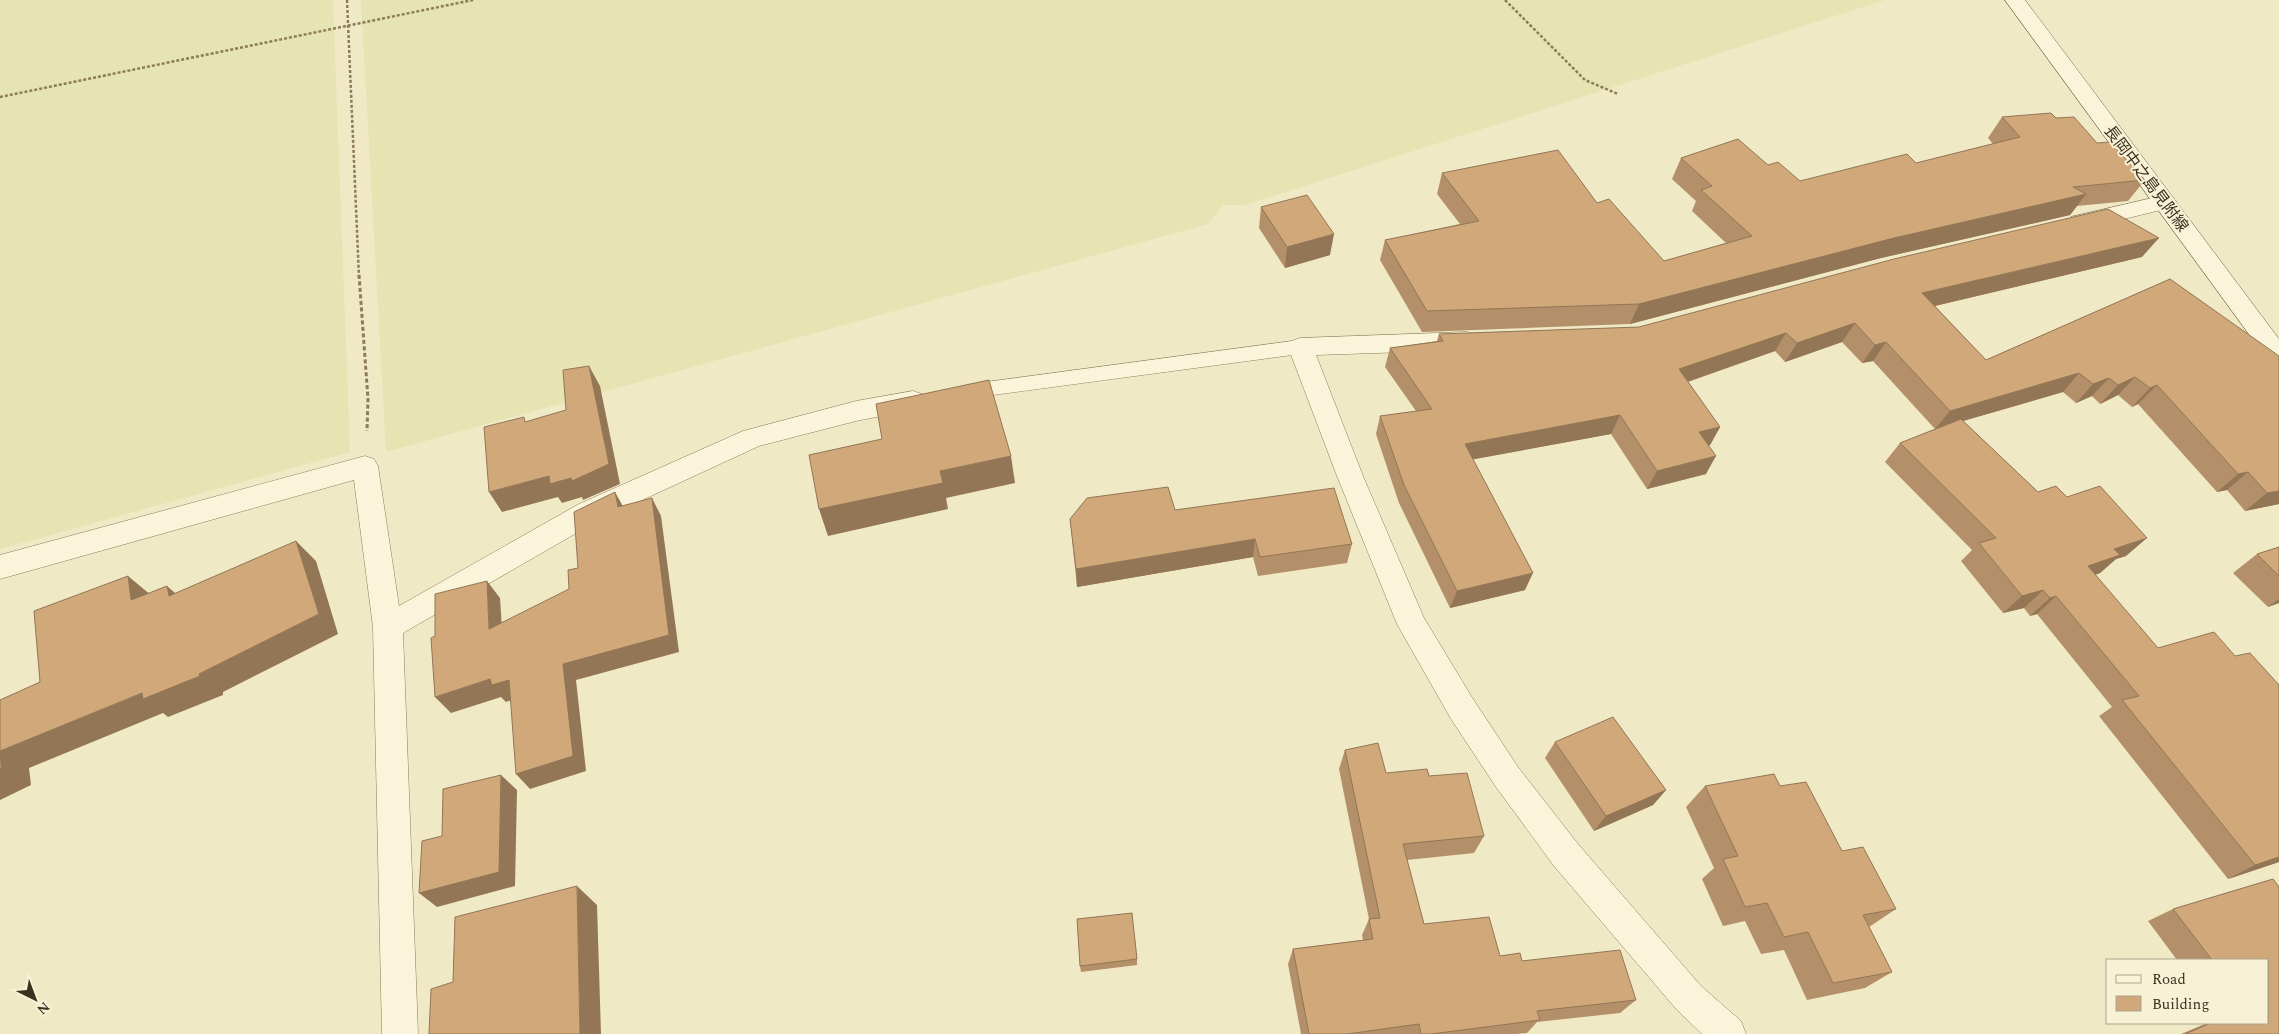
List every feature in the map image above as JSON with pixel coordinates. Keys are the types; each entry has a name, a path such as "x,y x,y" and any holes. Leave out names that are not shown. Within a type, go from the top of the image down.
{"street":[{"name":"長岡中之島見附線","path":"2015,0 2279,356"},
{"path":"2061,226 2165,202"},
{"path":"1487,340 1300,347 1350,476 1412,624 1462,708 1507,777 1566,855 1689,998 1728,1034"},
{"path":"388,627 589,512 752,438 856,411 978,390"},
{"path":"0,567 365,466 388,627 400,1034"}],"lane":[{"path":"978,390 1300,347"}],"path":[{"path":"347,0 358,258 368,399 365,466"},
{"path":"0,97 473,0"},
{"path":"1505,0 1585,80 1618,94"}],"shaded area":[{"path":"0,0 333,0 350,452 0,549"},
{"path":"361,0 1885,0 1245,205 1223,205 1208,224 386,452"}],"building":[{"path":"2051,113 2056,118 2074,117 2097,143 2110,142 2145,180 2073,187 2086,194 1894,238 1639,304 1427,311 1385,240 1479,221 1442,173 1558,150 1597,203 1609,199 1664,261 1752,236 1701,190 1712,186 1681,158 1738,139 1768,165 1778,162 1800,181 1907,154 1916,163 2020,137 2002,117"},
{"path":"1307,195 1334,234 1287,247 1261,207"},
{"path":"2108,209 2159,238 1922,293 1986,360 2170,279 2279,356 2279,491 2267,493 2248,472 2238,474 2157,385 2150,388 2135,377 2118,385 2109,378 2093,384 2079,373 1950,411 1886,342 1875,345 1855,323 1797,343 1786,333 1679,369 1720,427 1699,432 1716,456 1657,471 1620,415 1465,444 1533,573 1457,591 1404,485 1380,416 1432,409 1390,348 1443,341 1439,334 1639,327 1894,259"},
{"path":"589,366 609,464 572,481 571,478 550,484 549,476 489,492 484,427 524,417 525,422 566,410 563,370"},
{"path":"989,380 1011,456 940,471 943,483 819,509 809,455 882,439 876,404"},
{"path":"1961,419 2038,492 2056,486 2067,497 2100,486 2147,538 2114,549 2120,555 2088,566 2158,648 2214,632 2235,656 2250,653 2279,685 2279,857 2255,865 2122,700 2139,696 2056,596 2050,598 2043,590 2022,596 1979,543 1996,538 1900,443"},
{"path":"1168,487 1175,510 1334,488 1352,544 1260,557 1255,539 1076,569 1070,519 1087,498"},
{"path":"615,492 618,507 652,498 669,635 563,664 573,756 516,774 509,680 492,685 490,679 435,697 431,638 435,636 435,594 487,581 489,629 569,589 568,570 578,568 574,512"},
{"path":"296,541 319,614 199,674 200,676 143,699 142,693 0,751 0,700 40,682 34,611 128,576 131,600 167,586 169,596"},
{"path":"2279,547 2279,576 2257,554"},
{"path":"1613,717 1666,790 1606,816 1555,742"},
{"path":"1378,743 1386,773 1427,769 1429,776 1467,773 1484,836 1403,844 1424,924 1489,917 1500,956 1520,953 1522,961 1620,950 1636,1000 1537,1011 1540,1020 1431,1034 1421,1034 1419,1024 1347,1034 1309,1034 1293,949 1373,939 1369,919 1380,918 1345,750"},
{"path":"1774,774 1780,786 1806,782 1842,851 1863,847 1896,909 1863,915 1892,972 1833,983 1808,932 1784,937 1767,903 1745,907 1723,859 1738,856 1705,786"},
{"path":"501,775 499,872 419,893 422,841 442,836 443,789"},
{"path":"2273,879 2279,887 2279,1034 2185,1034 2209,1024 2269,1024 2269,959 2211,959 2173,909"},
{"path":"577,886 580,1034 429,1034 431,989 453,982 455,917"},
{"path":"1132,913 1137,959 1080,966 1077,919"}]}
